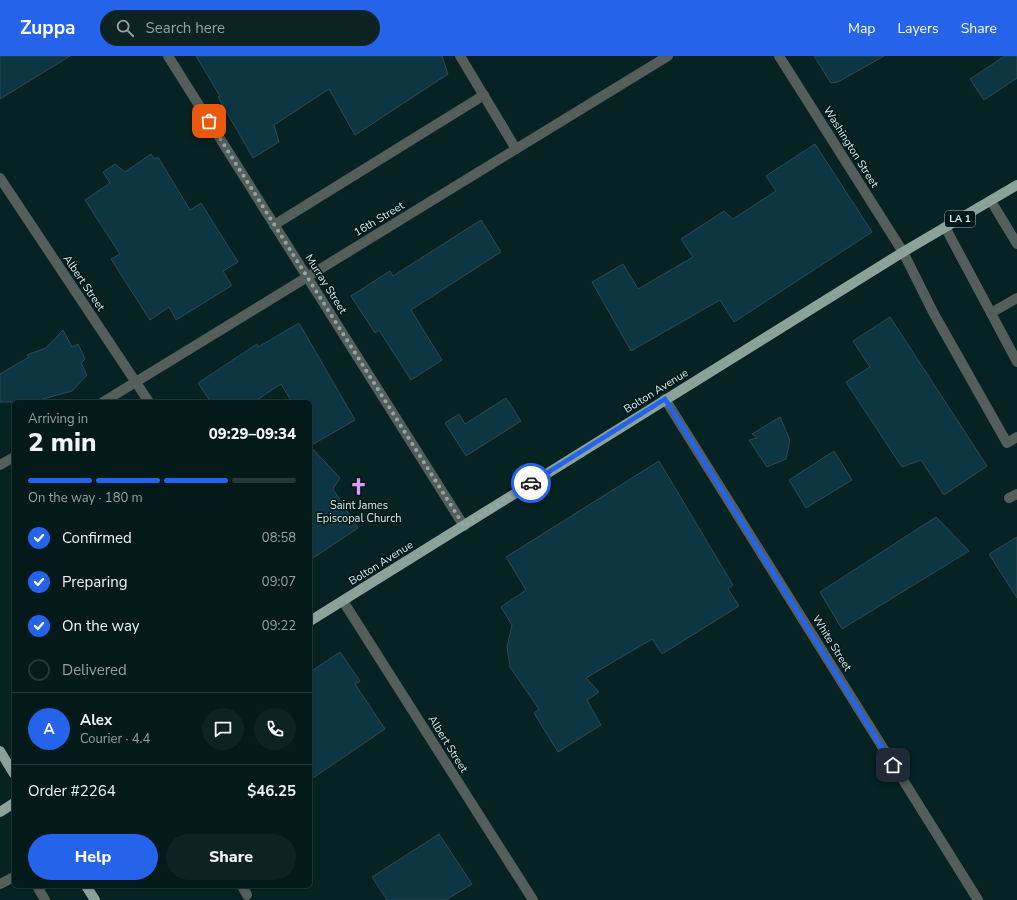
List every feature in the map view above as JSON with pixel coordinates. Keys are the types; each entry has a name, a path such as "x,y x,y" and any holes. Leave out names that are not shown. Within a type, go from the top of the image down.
{"main road":[{"name":"Bolton Avenue","path":"312,620 903,252 1017,185"},
{"path":"0,751 12,771"},
{"path":"0,812 12,804"},
{"path":"87,888 95,900"}],"street":[{"name":"Murray Street","path":"168,56 464,526"},
{"path":"460,56 516,149"},
{"name":"16th Street","path":"106,400 668,56"},
{"name":"Washington Street","path":"779,56 903,252 933,312 1007,443 1017,437"},
{"path":"274,225 484,95"},
{"name":"Albert Street","path":"0,178 147,400"},
{"path":"991,201 1017,244"},
{"path":"945,227 1017,362"},
{"path":"991,313 1017,298"},
{"name":"White Street","path":"665,399 978,900"},
{"path":"0,465 12,458"},
{"name":"Albert Street","path":"344,601 533,900"},
{"path":"0,884 12,878"},
{"path":"38,888 45,900"}],"building":[{"path":"0,56 70,56 0,99"},
{"path":"196,56 442,56 448,74 355,135 329,89 274,125 279,142 253,158 218,97 220,96"},
{"path":"814,56 884,56 838,82 831,83"},
{"path":"1005,56 1017,56 1017,78 984,100 970,79"},
{"path":"815,144 872,232 734,322 720,300 631,351 592,282 623,264 638,289 693,257 681,239 724,211 733,219 776,191 766,176"},
{"path":"151,154 154,159 158,157 190,210 201,203 238,262 223,271 231,286 176,320 169,307 150,320 111,259 120,254 85,200 110,183 103,172 115,164 125,172"},
{"path":"481,220 501,252 411,310 442,360 411,380 379,330 375,333 351,296 390,271 393,276"},
{"path":"890,317 987,466 944,495 921,460 902,467 846,382 870,367 853,341"},
{"path":"299,323 355,420 312,445 312,400 291,400 281,384 257,400 210,400 198,383 257,344 258,347"},
{"path":"63,330 72,347 78,344 85,359 81,363 87,375 72,391 39,400 12,400 12,402 0,402 0,374 29,357 27,355 46,348"},
{"path":"506,398 521,421 466,456 445,423 459,414 465,424"},
{"path":"780,417 790,440 786,459 767,467 749,440 757,438 752,434"},
{"path":"312,448 340,478 333,489 358,528 312,559"},
{"path":"834,451 852,480 806,508 789,480"},
{"path":"659,461 733,585 728,589 739,606 662,654 652,639 586,678 599,692 587,700 601,725 558,752 534,713 539,709 510,667 507,647 512,625 501,607 526,590 506,557"},
{"path":"936,517 969,551 842,629 820,592"},
{"path":"1017,537 1017,598 989,554"},
{"path":"340,652 360,681 355,684 385,729 312,779 312,671"},
{"path":"439,834 472,884 446,900 387,900 372,877"}],"way so far":[{"path":"209,121 464,526 531,483"}],"place":[{"name":"Saint James Episcopal Church","path":"359,487"}],"route":[{"path":"531,483 665,399 893,765"}]}
